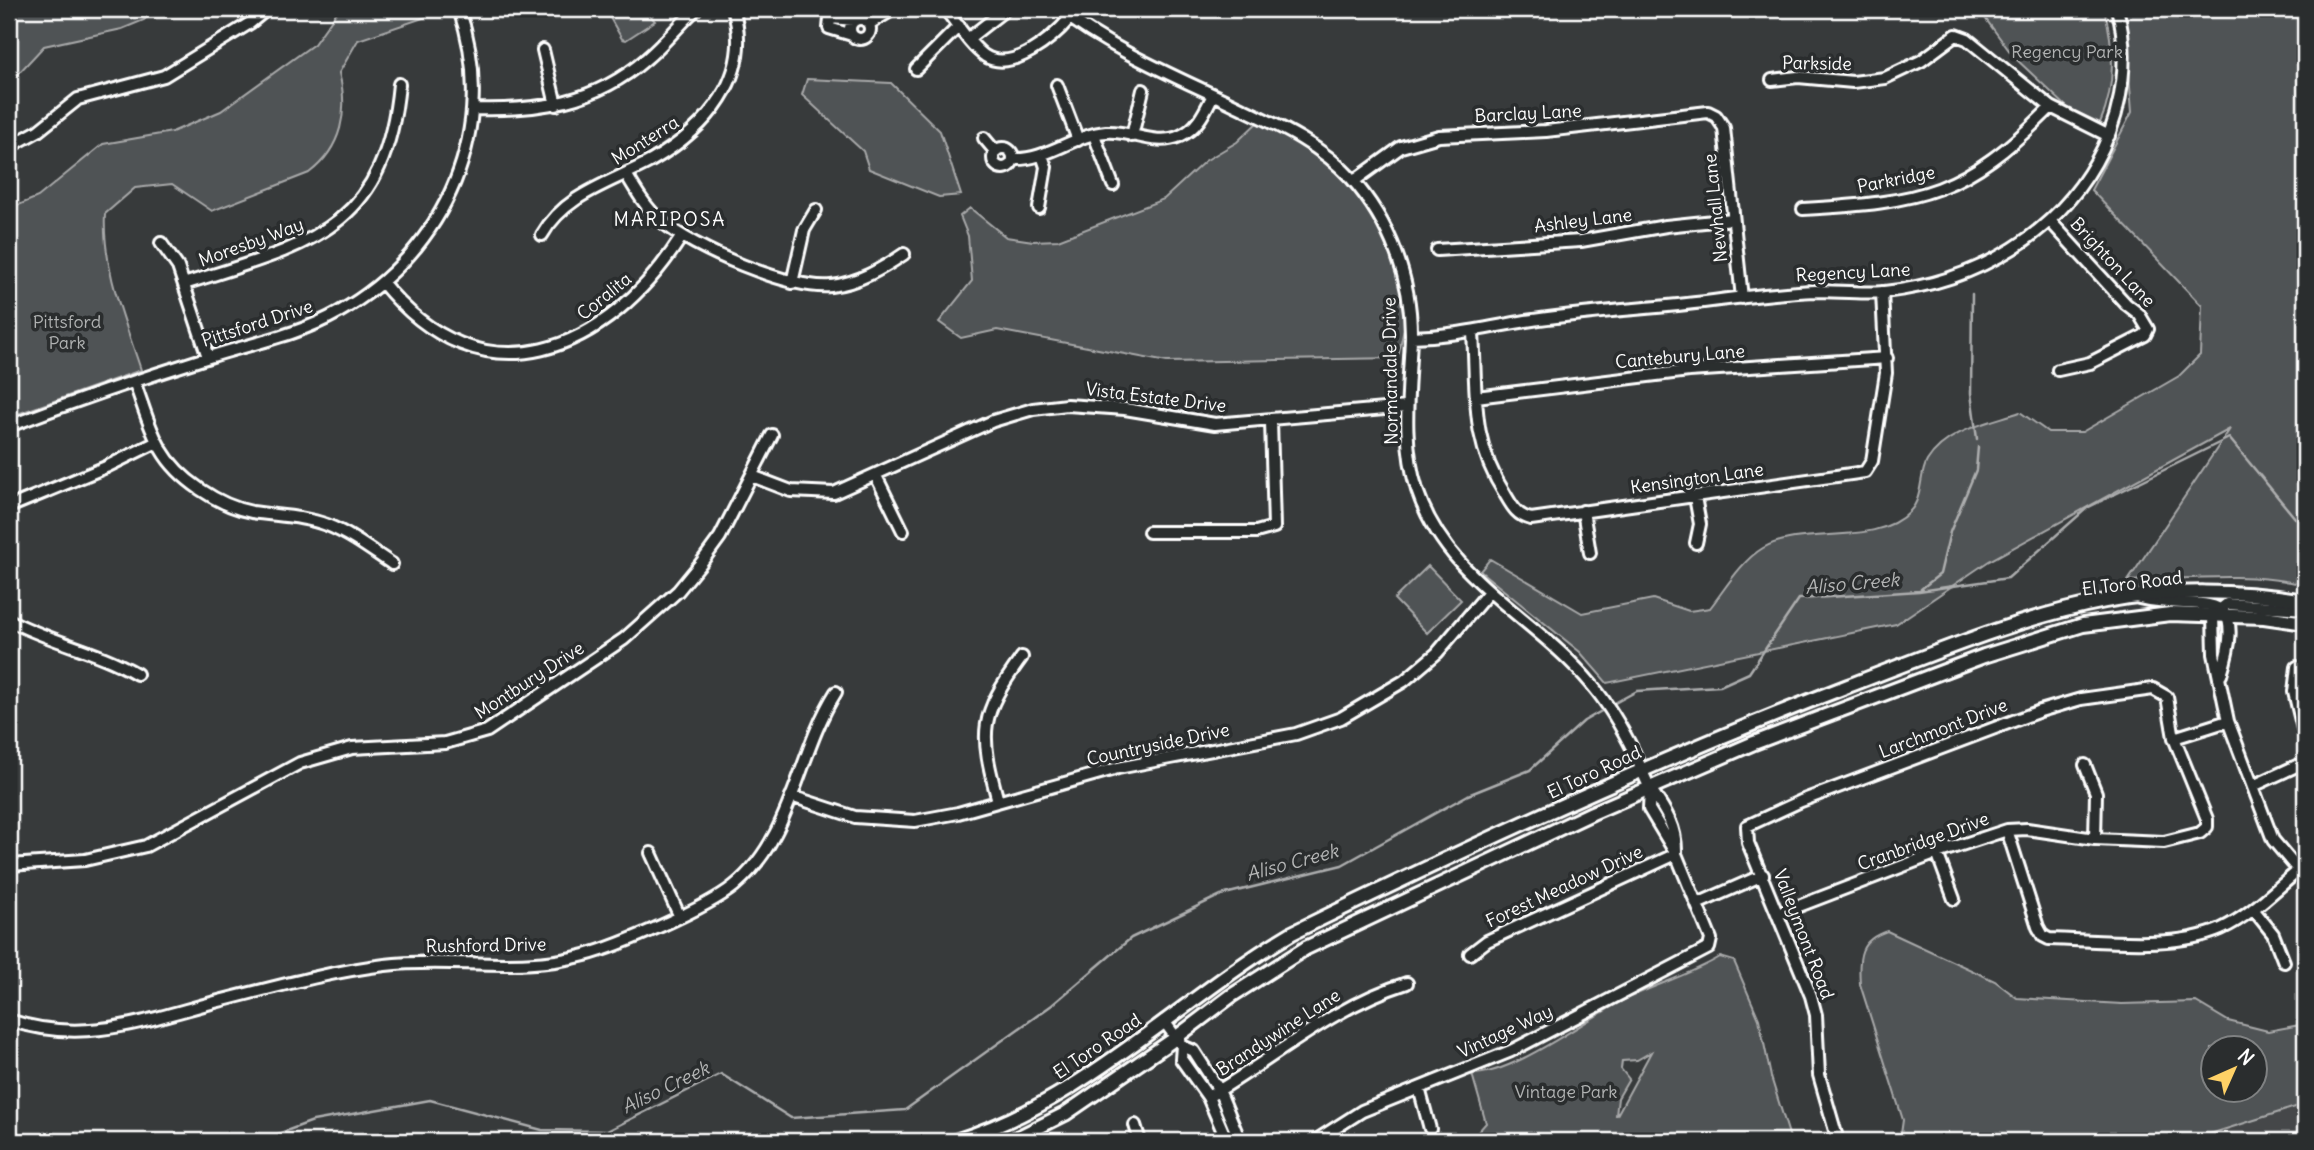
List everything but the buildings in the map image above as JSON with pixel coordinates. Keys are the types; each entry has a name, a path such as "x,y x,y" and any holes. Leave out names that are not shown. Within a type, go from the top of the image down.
{"main road":[{"name":"El Toro Road","path":"955,1141 1017,1116 1084,1079 1249,958 1292,933 1642,769 1772,715 2021,621 2108,600 2200,593 2260,595 2305,601"},
{"name":"El Toro Road","path":"1012,1141 1065,1114 1179,1042 1242,988 1306,948 1650,788 1754,743 2037,637 2121,619 2170,614 2220,613 2305,623"}],"street":[{"path":"9,147 38,131 78,99 164,76 250,23 267,9"},
{"name":"Pittsford Drive","path":"9,426 208,357 299,331 340,312 382,282 414,251 447,202 466,153 473,109 472,66 459,9"},
{"path":"473,109 556,106 589,95 634,69 696,9"},
{"name":"Monterra","path":"542,235 561,208 626,174 680,141 715,108 728,89 738,53 737,23 733,9"},
{"path":"869,24 894,9"},
{"path":"945,9 985,56 996,61 1007,61 1058,32 1070,18"},
{"path":"969,38 1006,9"},
{"name":"Normandale Drive","path":"1058,9 1070,18 1321,151 1354,181 1376,211 1395,249 1409,296 1411,337 1407,407 1411,467 1424,507 1452,555 1489,593 1557,649 1594,686 1620,724 1650,788 1649,808 1676,854 1711,939 1709,948"},
{"name":"Regency Lane","path":"1411,337 1473,333 1525,321 1814,291 1882,292 1933,284 1970,272 2025,241 2050,221 2083,185 2109,136 2123,68 2117,9"},
{"path":"830,18 862,19 869,24 869,33 865,38 828,28 830,18"},
{"path":"852,35 850,28 856,20"},
{"path":"916,69 959,26"},
{"name":"Parkside","path":"1772,80 1798,77 1853,82 1885,78 1921,61 1956,34 1966,39 2051,107 2109,136"},
{"path":"543,50 556,106"},
{"name":"Moresby Way","path":"184,285 315,238 346,213 372,181 388,147 394,126 399,84"},
{"path":"1057,85 1078,140"},
{"path":"1132,136 1143,90"},
{"path":"984,138 995,151 993,161 1000,168 1007,167 1013,159 1042,155 1094,135 1111,132 1155,140 1181,135 1197,123 1213,94"},
{"name":"Parkridge","path":"1803,209 1877,205 1940,191 1999,156 2051,107"},
{"name":"Barclay Lane","path":"1354,181 1401,147 1439,136 1557,130 1699,111 1716,116"},
{"name":"Newhall Lane","path":"1716,116 1724,128 1742,298"},
{"path":"1094,135 1113,185"},
{"path":"1039,208 1046,167 1042,155"},
{"path":"626,174 652,213 682,236 792,283 829,286 846,283 865,277 904,254"},
{"path":"792,283 804,230 816,210"},
{"name":"Ashley Lane","path":"1437,250 1581,241 1666,226 1733,219"},
{"name":"Brighton Lane","path":"2050,221 2126,304 2139,314 2148,329 2145,335 2090,363 2058,370"},
{"name":"Coralita","path":"382,282 415,317 433,329 478,348 528,352 560,346 593,330 655,276 682,236"},
{"path":"161,243 173,257 208,357"},
{"path":"1882,292 1887,358"},
{"path":"1473,333 1476,397"},
{"name":"Cantebury Lane","path":"1476,397 1689,371 1887,358"},
{"name":"Kensington Lane","path":"1476,397 1478,433 1485,457 1513,507 1522,517 1531,519 1867,470 1872,461 1887,358"},
{"path":"135,384 157,442 176,468 230,506 296,516 326,525 392,564"},
{"name":"Vista Estate Drive","path":"752,476 779,488 815,494 834,493 993,421 1033,409 1090,405 1214,424 1407,407"},
{"path":"1149,532 1256,532 1274,527 1271,421"},
{"name":"Montbury Drive","path":"9,865 85,860 146,846 300,763 324,754 352,748 445,743 497,726 624,639 678,591 720,537 772,435"},
{"path":"9,507 106,467 157,442"},
{"path":"876,476 902,531"},
{"path":"1695,496 1700,524 1696,543"},
{"path":"1583,511 1590,553"},
{"name":"Countryside Drive","path":"791,796 855,817 915,821 1118,768 1296,734 1341,718 1378,698 1427,662 1489,593"},
{"path":"2007,830 2038,927 2043,936 2049,939 2185,940 2220,930 2302,875 2273,839 2228,721 2221,675 2214,654 2220,613 2207,602 2160,603 2138,598"},
{"name":"El Toro Road","path":"2220,613 2227,604 2247,603 2305,609"},
{"path":"9,620 46,636 109,657 137,674"},
{"path":"998,801 986,759 984,730 993,701 1022,657"},
{"path":"2297,667 2294,692 2305,737"},
{"name":"Larchmont Drive","path":"1745,831 1751,822 1801,801 2040,711 2081,699 2153,689 2163,692 2167,697 2175,738"},
{"name":"Rushford Drive","path":"9,1020 62,1033 109,1030 352,970 414,963 549,962 602,950 722,894 744,877 775,837 820,717 836,692"},
{"path":"2175,738 2228,721"},
{"name":"Cranbridge Drive","path":"1778,914 1937,853 2007,830 2027,829 2095,839 2164,842 2200,834 2207,827 2207,819 2175,738"},
{"path":"2253,786 2305,762"},
{"path":"2085,765 2096,793 2095,839"},
{"name":"Valleymont Road","path":"1745,831 1813,1006 1819,1075 1836,1134"},
{"path":"651,853 679,915"},
{"path":"1937,853 1954,899"},
{"name":"Forest Meadow Drive","path":"1470,954 1487,941 1676,854"},
{"path":"1697,904 1763,875"},
{"path":"2253,909 2273,934 2284,962"},
{"name":"Vintage Way","path":"1315,1141 1362,1111 1511,1051 1709,948"},
{"name":"Brandywine Lane","path":"1208,1097 1333,1014 1375,993 1407,983"},
{"path":"1164,1021 1179,1042 1194,1051 1219,1090 1240,1141"},
{"path":"1179,1042 1181,1059 1208,1097 1227,1141"},
{"path":"1419,1088 1430,1129"},
{"path":"1135,1125 1140,1141"}],"shaded area":[{"path":"2305,1104 2305,1141 2188,1141"}],"green space":[{"path":"9,9 156,9 144,20 122,29 44,46 17,75 9,78"},
{"name":"Pittsford Park","path":"339,9 429,9 432,15 358,40 339,73 343,115 336,140 320,163 309,173 212,211 172,184 135,188 105,214 111,274 141,370 9,417 9,209 38,197 103,144 172,132 221,111 314,44"},
{"path":"605,9 645,9 655,21 626,40 622,39"},
{"name":"Regency Park","path":"1974,9 2104,9 2112,66 2109,95 2100,123 2068,108 2014,57 1982,14"},
{"path":"2124,9 2305,9 2305,585 2239,577 2128,581 2230,429 1989,561 1896,624 1607,683 1580,652 1480,571 1490,559 1582,613 1653,599 1689,611 1710,608 1741,568 1763,548 1799,537 1859,533 1895,522 1914,506 1927,461 1935,450 1956,435 2020,412 2048,432 2082,432 2179,376 2200,355 2202,306 2091,190 2132,112"},
{"path":"807,79 891,83 940,131 961,195 939,197 869,169 863,151 802,95"},
{"path":"1262,118 1343,170 1388,234 1409,304 1398,358 1167,362 997,330 961,338 939,322 972,281 968,236 960,216 970,208 1006,237 1033,241 1058,240 1164,199 1205,161 1237,142"},
{"path":"1428,566 1461,600 1427,633 1394,599"},
{"path":"1887,931 1995,981 2017,998 2122,1004 2196,1002 2228,1021 2268,1031 2305,1024 2305,1104 2188,1141 1900,1141 1903,1120 1860,984 1860,958 1871,939"},
{"name":"Vintage Park","path":"1720,957 1734,961 1759,1019 1771,1077 1791,1141 1470,1141 1486,1123 1472,1074 1489,1072 1529,1056 1626,999","holes":["1651,1052 1617,1115 1618,1098 1629,1079 1621,1069 1622,1061 1637,1060"]}],"waterway":[{"path":"1972,294 1971,393 1977,439"},
{"name":"Aliso Creek","path":"1611,705 1637,691 1720,686 1749,673 1799,599 1919,591 2008,578 2087,508 2229,438 2295,518 2305,520"},
{"path":"1921,589 1940,574 1950,532 1976,470 1978,447"},
{"name":"Aliso Creek","path":"259,1141 313,1121 430,1100 542,1130 607,1131 721,1074 791,1118 905,1110 1052,1005 1131,938 1221,895 1342,865 1468,795 1530,770 1584,721 1605,709"}],"district":[{"name":"MARIPOSA","path":"670,219"}]}
